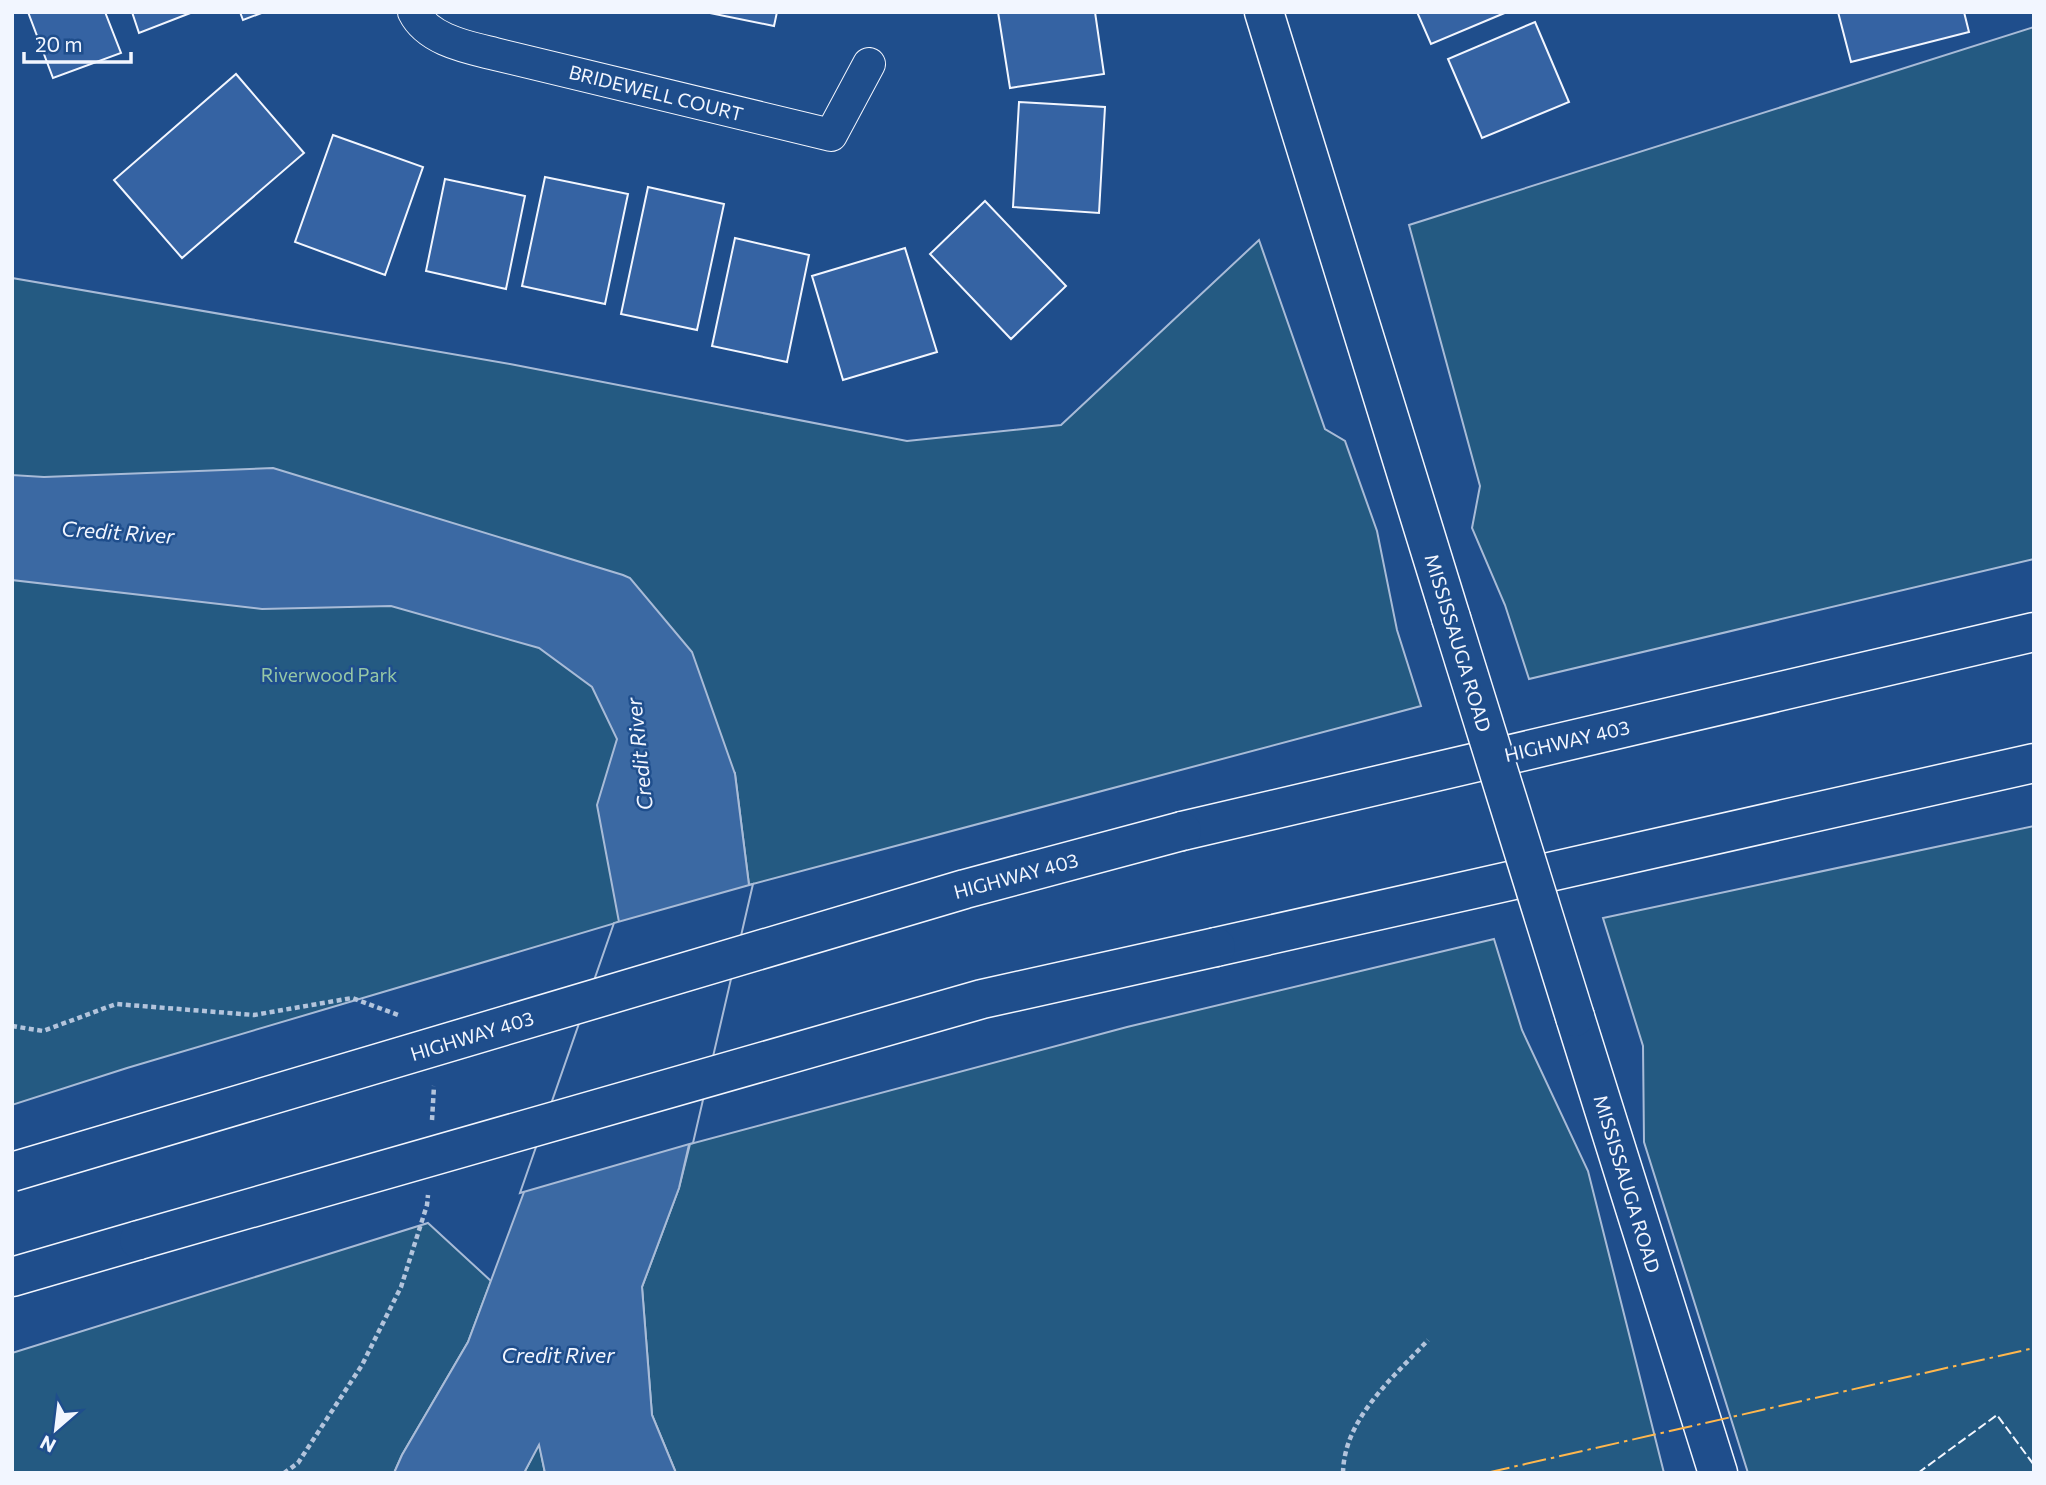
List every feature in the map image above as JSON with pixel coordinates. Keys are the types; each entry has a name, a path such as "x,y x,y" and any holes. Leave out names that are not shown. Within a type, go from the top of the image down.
{"main road":[{"name":"MISSISSAUGA ROAD","path":"1264,12 1718,1473"},
{"name":"HIGHWAY 403","path":"12,1172 951,893 1182,831 2034,632"},
{"path":"12,1277 982,999 2034,762"}],"street":[{"name":"BRIDEWELL COURT","path":"414,12 420,24 453,43 831,135 869,64"}],"path":[{"path":"284,1473 298,1463 362,1364 401,1287"},
{"path":"1343,1473 1343,1460 1352,1433 1371,1403 1428,1340"}],"green space":[{"path":"2034,27 2034,559 1529,679 1505,605 1472,528 1480,486 1409,225"},
{"name":"Riverwood Park","path":"1259,240 1325,429 1345,441 1377,531 1397,630 1421,706 749,885 735,774 619,922 127,1068 12,1105 12,278 510,364 907,441 1061,425"},
{"path":"2034,826 2034,1473 1748,1473 1644,1142 1643,1046 1603,918"},
{"path":"1494,939 1522,1030 1588,1171 1664,1473 676,1473 652,1415 642,1287 679,1188 690,1144 1127,1027"},
{"path":"428,1223 491,1281 468,1342 394,1473 12,1473 12,1353"},
{"path":"539,1443 545,1473 524,1473"}],"water":[{"name":"Credit River","path":"273,468 630,578 692,652 735,774 749,885 679,1188 642,1287 652,1415 676,1473 545,1473 539,1445 524,1473 394,1473 468,1342 619,922 597,805 617,739 592,687 539,648 391,606 262,609 12,580 12,475 44,477"}],"pier":[{"path":"753,884 693,1143 520,1193 614,923"}],"building":[{"path":"28,12 105,12 121,53 53,78"},
{"path":"132,12 193,12 139,33"},
{"path":"240,12 264,12 243,20"},
{"path":"705,12 777,12 774,26"},
{"path":"998,12 1095,12 1104,74 1010,88"},
{"path":"1417,12 1507,12 1431,44"},
{"path":"1838,12 1964,12 1969,32 1851,62"},
{"path":"1535,22 1569,102 1482,138 1448,59"},
{"path":"236,74 304,153 182,258 114,180"},
{"path":"1019,102 1105,107 1099,213 1013,207"},
{"path":"333,135 423,167 385,275 295,242"},
{"path":"545,177 628,194 605,304 522,286"},
{"path":"445,179 525,196 506,289 426,271"},
{"path":"648,187 724,204 697,330 621,314"},
{"path":"985,201 1066,286 1011,339 930,254"},
{"path":"735,238 809,255 787,362 712,346"},
{"path":"905,248 937,352 843,380 812,276"}],"fence":[{"path":"1918,1473 1997,1415 2034,1465"}],"power":[{"path":"1486,1473 2034,1348"}]}
